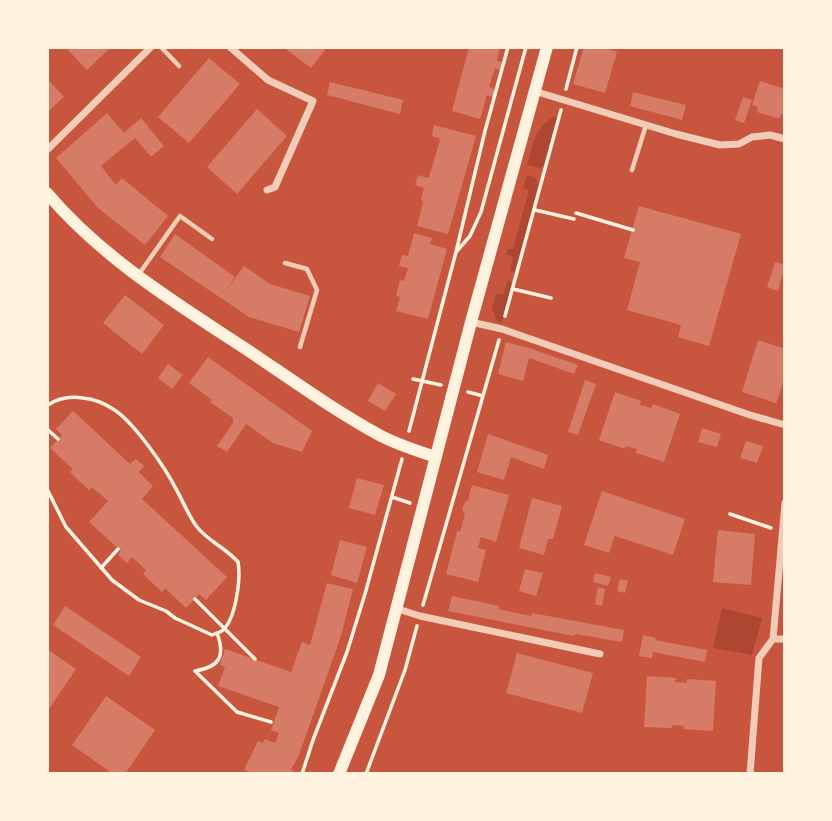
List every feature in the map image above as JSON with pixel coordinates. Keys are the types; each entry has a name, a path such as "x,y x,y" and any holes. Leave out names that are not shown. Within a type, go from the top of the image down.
{"main road":[{"path":"339,774 379,675 398,609 471,321 547,47"},
{"path":"47,193 79,228 138,276 350,418 384,437 436,457"}],"street":[{"path":"47,150 151,47"},
{"path":"230,47 268,80 313,101 275,187 267,190"},
{"path":"534,91 720,145 739,144 752,137 770,135 785,139"},
{"path":"471,321 785,425"},
{"path":"750,774 759,658 773,639 785,503"},
{"path":"398,609 600,654"},
{"path":"773,639 785,639"}],"lane":[{"path":"161,47 179,66"},
{"path":"632,170 646,124"},
{"path":"138,276 180,216 212,239"},
{"path":"285,262 307,269 317,290 300,347"}],"path":[{"path":"302,774 361,606 508,47"},
{"path":"456,252 470,236 481,212 526,47"},
{"path":"366,774 405,670 502,330 577,47"},
{"path":"535,209 574,219"},
{"path":"576,213 633,230"},
{"path":"513,289 551,298"},
{"path":"413,379 421,380"},
{"path":"47,406 71,396 93,400 112,408 127,420 156,455 196,526 237,562 239,586 225,628 212,635 139,600 111,580 66,527 47,489"},
{"path":"47,429 58,439"},
{"path":"730,514 782,532"},
{"path":"100,568 118,549"},
{"path":"195,599 255,659"},
{"path":"218,633 222,645 218,661 208,669 195,671 237,712 271,722"}],"shaded area":[{"path":"557,116 544,165 540,168 527,165 539,130"},
{"path":"527,175 535,178 538,187 515,272 510,271 513,257 506,254 508,249 513,249 529,190 523,188"},
{"path":"508,280 512,282 502,323 497,321 492,309 496,293 503,295"},
{"path":"722,608 762,618 752,655 713,648"}],"building":[{"path":"70,47 111,47 87,70 68,50"},
{"path":"283,47 327,47 311,68"},
{"path":"469,47 500,47 497,61 502,62 500,70 495,68 489,87 495,89 493,97 487,95 480,119 452,111"},
{"path":"584,47 602,47 617,52 605,93 573,84"},
{"path":"209,58 240,84 189,143 158,117"},
{"path":"47,79 64,97 47,112"},
{"path":"760,81 785,89 785,115 781,114 780,119 757,112 758,107 752,105"},
{"path":"330,82 403,100 400,114 327,95"},
{"path":"633,92 686,105 682,120 630,106"},
{"path":"743,97 752,100 744,123 735,120"},
{"path":"257,109 287,136 237,194 207,167"},
{"path":"107,113 124,133 141,118 164,146 151,157 135,138 101,166 116,185 122,178 168,216 145,245 98,208 56,158"},
{"path":"434,125 476,136 448,234 417,226 424,188 415,185 418,175 429,177 440,140 432,136"},
{"path":"639,206 741,234 709,346 678,337 681,325 627,310 640,262 624,258"},
{"path":"414,233 432,238 430,244 447,249 428,319 396,311 400,297 396,296 400,280 404,281 408,268 399,266 402,255 408,256"},
{"path":"175,234 235,277 223,295 244,266 270,284 310,296 299,332 249,317 160,257"},
{"path":"775,262 785,265 778,291 767,287"},
{"path":"125,295 164,325 142,354 103,323"},
{"path":"758,340 785,349 785,378 776,403 742,392"},
{"path":"506,342 578,365 574,374 529,358 523,381 498,374"},
{"path":"208,357 312,431 302,452 273,443 246,424 227,452 217,446 233,423 233,418 189,383"},
{"path":"168,364 183,375 172,389 158,378"},
{"path":"585,380 596,384 578,435 568,432"},
{"path":"378,383 396,394 385,411 368,401"},
{"path":"615,392 641,401 640,405 651,408 653,404 680,414 664,462 636,453 637,449 626,446 625,449 599,440"},
{"path":"73,411 130,464 136,459 144,466 139,472 153,486 142,499 227,577 206,600 199,594 186,608 165,588 162,592 143,574 146,570 132,557 127,563 118,555 121,551 89,522 108,501 92,487 89,490 79,481 70,472 73,469 50,448 62,435 56,429"},
{"path":"702,428 721,434 717,447 698,442"},
{"path":"488,434 548,455 544,469 511,457 504,480 477,472"},
{"path":"746,441 763,446 757,463 740,458"},
{"path":"357,478 384,485 375,515 349,508"},
{"path":"472,485 509,495 496,542 481,537 478,548 486,550 478,582 446,574 457,531 460,532 465,514 462,510"},
{"path":"602,491 685,519 673,555 615,536 609,553 584,545"},
{"path":"532,498 562,506 553,539 548,539 544,555 519,548"},
{"path":"718,530 755,534 751,585 713,582"},
{"path":"340,540 367,547 357,583 331,575"},
{"path":"525,569 543,573 536,596 519,591"},
{"path":"595,573 611,577 608,586 593,582"},
{"path":"620,579 628,581 625,593 617,591"},
{"path":"327,583 353,589 341,636 299,755 291,770 299,774 247,774 244,770 258,741 263,743 265,739 275,743 279,733 271,730 279,707 218,686 225,667 220,665 225,649 291,672 302,642 310,645"},
{"path":"598,587 605,589 602,606 595,604"},
{"path":"452,596 531,616 532,613 624,630 622,642 575,634 574,636 448,611"},
{"path":"65,606 141,657 129,676 53,625"},
{"path":"643,635 656,638 655,640 707,650 705,662 653,652 652,658 639,656"},
{"path":"47,649 76,669 47,712"},
{"path":"517,653 593,673 582,713 506,693"},
{"path":"647,676 676,678 675,682 687,683 687,679 716,681 713,731 683,729 684,726 672,725 672,728 644,727"},
{"path":"106,696 155,730 125,774 113,774 72,745"}]}
